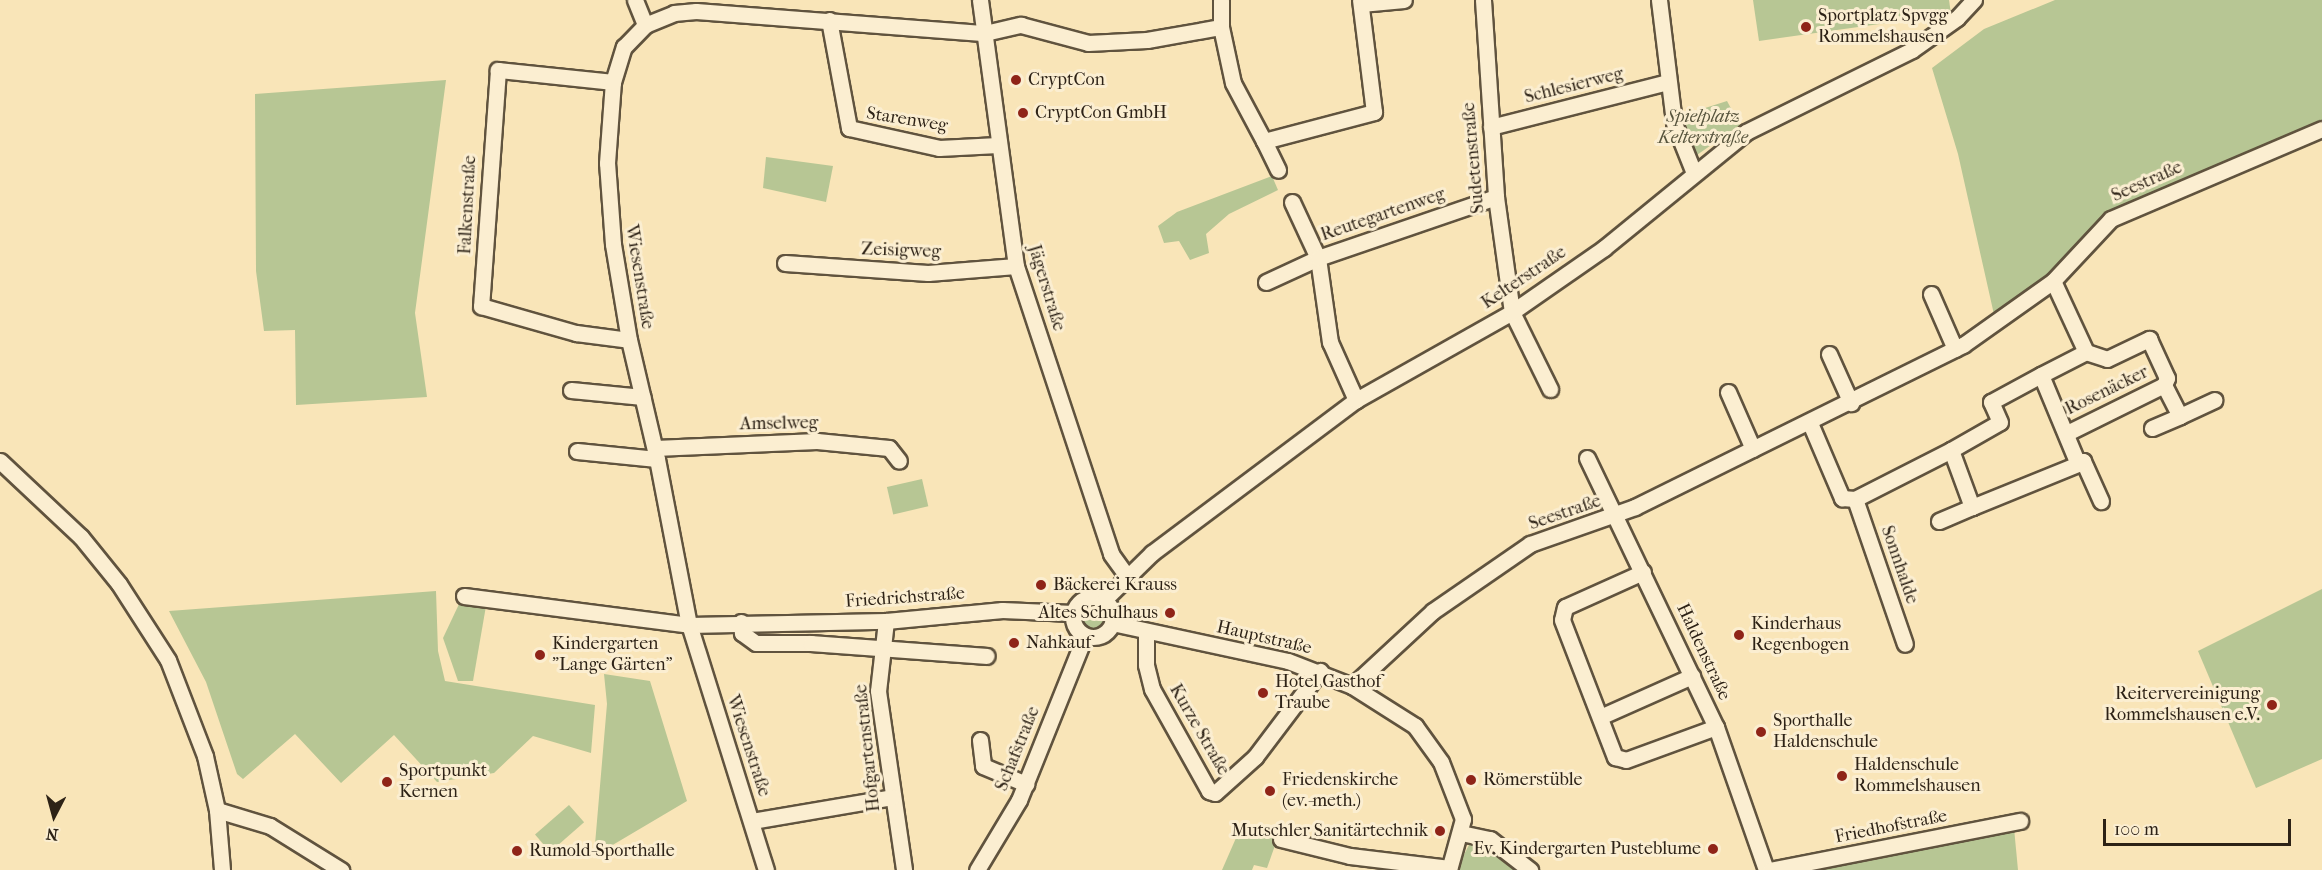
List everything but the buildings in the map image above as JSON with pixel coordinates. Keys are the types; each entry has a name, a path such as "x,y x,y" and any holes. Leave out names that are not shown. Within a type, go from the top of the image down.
{"street":[{"path":"635,0 645,25"},
{"name":"Jägerstraße","path":"980,0 1016,266 1111,554 1126,575"},
{"path":"1221,0 1221,27 1233,83 1278,170"},
{"path":"1264,141 1374,112 1360,2 1404,0"},
{"name":"Sudetenstraße","path":"1483,0 1496,197 1512,312"},
{"path":"1659,0 1667,82 1674,123 1694,173"},
{"name":"Kelterstraße","path":"1104,600 1126,575 1356,400 1512,312 1604,248 1746,132 1912,50 1957,18 1974,0"},
{"name":"Wiesenstraße","path":"766,870 689,624 656,453 629,340 608,198 613,82 624,47 645,25 674,13 696,11 985,33 1021,25 1101,44 1221,27"},
{"name":"Starenweg","path":"829,20 849,128 939,148 998,145"},
{"name":"Falkenstraße","path":"613,82 498,70 481,306 576,333 629,340"},
{"name":"Schlesierweg","path":"1491,127 1667,82"},
{"name":"Seestraße","path":"1352,686 1433,611 1530,544 1617,515 1851,403 1954,350 2053,280 2111,219 2322,129"},
{"name":"Reutegartenweg","path":"1266,282 1318,258 1496,197"},
{"name":"Reutegartenweg","path":"1292,202 1318,258"},
{"path":"1318,258 1330,342 1356,400"},
{"name":"Zeisigweg","path":"785,263 928,273 1016,266"},
{"path":"1810,423 1842,498 1855,499 2000,422 1991,402 2086,352 2053,280"},
{"path":"1931,294 1954,350"},
{"path":"1512,312 1550,389"},
{"name":"Rosenäcker","path":"2067,433 2164,385 2167,378 2149,339 2107,359 2086,352"},
{"path":"1829,354 1851,403"},
{"name":"Rosenäcker","path":"2041,375 2078,464 2083,461 2101,501"},
{"name":"Rosenäcker","path":"2164,385 2180,416"},
{"path":"571,390 643,397"},
{"path":"1728,392 1752,449"},
{"path":"2152,428 2214,400"},
{"name":"Amselweg","path":"577,451 656,453 817,441 889,448 898,461"},
{"path":"1951,450 1972,507"},
{"name":"Haldenstraße","path":"1587,458 1617,515 1716,727 1768,870"},
{"path":"0,461 81,537 119,584 168,660 205,756 217,810 222,870"},
{"path":"1939,521 2078,464"},
{"name":"Sonnhalde","path":"1855,499 1905,644"},
{"path":"1643,572 1565,607 1562,620 1615,757 1626,760 1716,727"},
{"name":"Friedrichstraße","path":"464,596 689,624 886,621 1002,610 1073,613"},
{"path":"1087,598 1104,600 1112,611 1112,623 1100,636 1085,636 1077,629 1073,613 1087,598"},
{"name":"Hofgartenstraße","path":"886,621 878,692 904,870"},
{"path":"741,622 747,639 756,643 987,656"},
{"name":"Hauptstraße","path":"1112,623 1288,661 1320,671 1352,686 1415,726 1441,762 1463,819 1461,833 1449,869"},
{"name":"Kurze Straße","path":"1146,632 1146,665 1152,689 1209,791 1215,793 1255,757 1320,671"},
{"name":"Schafstraße","path":"977,870 1005,829 1026,784 1085,636"},
{"path":"1600,717 1692,676"},
{"path":"980,740 983,766 1026,784"},
{"path":"752,821 892,797"},
{"path":"217,810 270,826 341,870"},
{"name":"Friedhofstraße","path":"1768,870 2020,821"},
{"path":"1461,833 1490,838 1530,870"},
{"path":"1281,839 1350,856 1449,869"}],"green space":[{"name":"Sportplatz Spvgg Rommelshausen","path":"1753,0 1949,0 1951,14 1759,41"},
{"path":"2055,0 2322,0 2322,125 2109,215 2050,276 1995,319 1958,154 1932,68 1984,29"},
{"path":"446,80 415,313 427,397 296,405 295,330 264,331 256,271 255,94"},
{"name":"Spielplatz Kelterstraße","path":"1727,101 1740,125 1694,157 1680,116"},
{"path":"766,157 833,166 826,202 763,188"},
{"path":"1272,176 1278,190 1229,214 1206,234 1209,253 1190,260 1179,241 1164,243 1158,226 1177,212"},
{"path":"922,479 928,506 893,514 887,487"},
{"name":"Reitervereinigung Rommelshausen e.V.","path":"2322,589 2322,759 2256,788 2198,651"},
{"path":"436,591 438,651 445,681 595,705 591,753 533,736 494,773 437,782 394,735 341,783 295,734 243,779 237,774 206,682 169,611"},
{"path":"460,602 486,606 473,681 458,681 443,638"},
{"path":"1092,605 1100,609 1104,617 1100,625 1092,629 1084,625 1080,617 1084,609"},
{"path":"604,674 650,681 687,801 594,856 607,704"},
{"path":"569,805 584,822 550,852 535,835"},
{"path":"1263,828 1278,837 1267,868 1254,865 1252,870 1222,870 1236,838"},
{"path":"2014,828 2018,870 1811,870"},
{"path":"1471,841 1488,843 1522,870 1456,870"}],"place":[{"name":"Sportplatz Spvgg Rommelshausen","path":"1806,27"},
{"name":"CryptCon","path":"1016,80"},
{"name":"CryptCon GmbH","path":"1023,113"},
{"name":"Bäckerei Krauss","path":"1041,585"},
{"name":"Altes Schulhaus","path":"1170,613"},
{"name":"Kinderhaus Regenbogen","path":"1739,635"},
{"name":"Nahkauf","path":"1014,643"},
{"name":"Kindergarten \"Lange Gärten\"","path":"540,655"},
{"name":"Hotel Gasthof Traube","path":"1263,693"},
{"name":"Reitervereinigung Rommelshausen e.V.","path":"2272,705"},
{"name":"Sporthalle Haldenschule","path":"1761,732"},
{"name":"Haldenschule Rommelshausen","path":"1842,776"},
{"name":"Römerstüble","path":"1471,780"},
{"name":"Sportpunkt Kernen","path":"387,782"},
{"name":"Friedenskirche (ev.-meth.)","path":"1270,791"},
{"name":"Mutschler Sanitärtechnik","path":"1440,831"},
{"name":"Ev. Kindergarten Pusteblume","path":"1713,849"},
{"name":"Rumold-Sporthalle","path":"517,851"}]}
